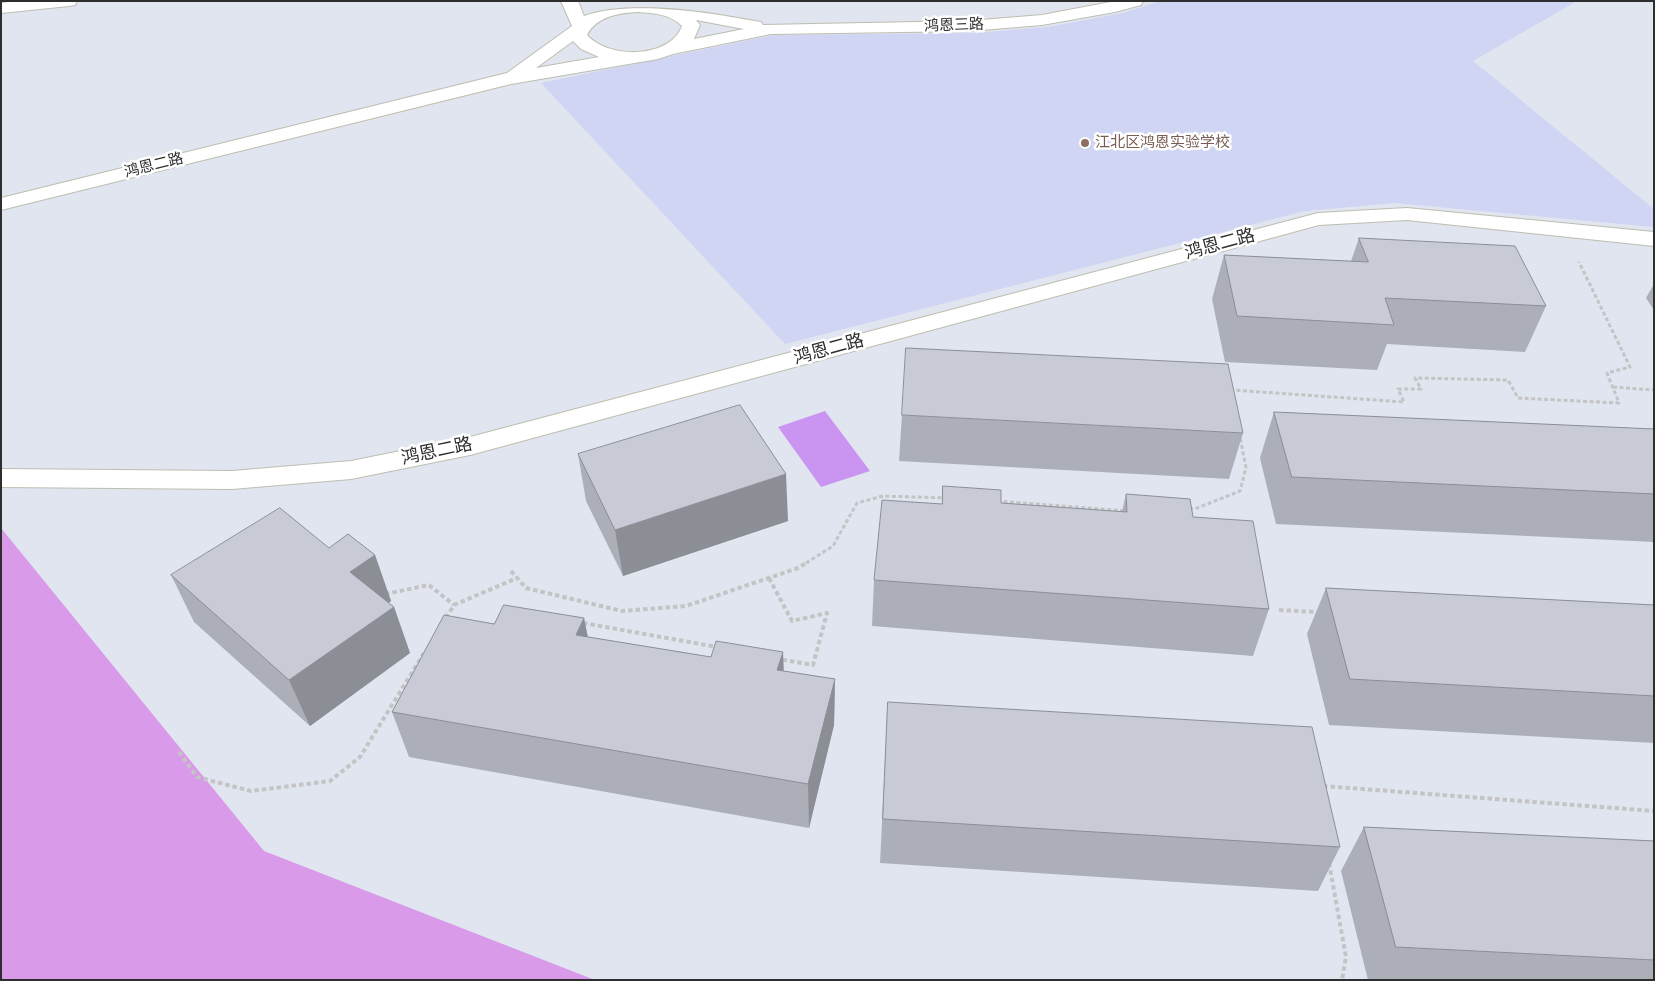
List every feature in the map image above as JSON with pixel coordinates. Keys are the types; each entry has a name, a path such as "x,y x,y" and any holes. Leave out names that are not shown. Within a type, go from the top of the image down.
{"street":[{"path":"1,8 69,1"},
{"path":"569,1 581,27 578,35 582,42 590,49 612,55 638,56 772,29"},
{"path":"628,1 665,10 772,29"},
{"name":"鸿恩三路","path":"772,29 969,26 1042,20 1115,7 1135,1"},
{"path":"511,78 589,20 602,13 624,8 665,10 685,18 691,25 691,34 672,49"},
{"name":"鸿恩二路","path":"1,204 511,78 638,56"},
{"name":"鸿恩二路","path":"1,478 232,480 351,470 470,446 1318,219 1406,214 1654,239"}],"path":[{"path":"1233,400 1232,390 1404,402 1398,389 1421,389 1415,378 1508,380 1518,398 1619,403 1607,373 1630,367 1564,230"},
{"path":"1613,387 1654,390"},
{"path":"1188,509 1197,508 1240,491 1246,468 1239,429"},
{"path":"511,572 526,588 622,611 686,606 798,568 833,546 856,503 883,496 948,498"},
{"path":"996,501 1132,512"},
{"path":"444,622 454,605 517,578"},
{"path":"769,578 792,621 826,613 813,665 774,658"},
{"path":"382,594 429,585 454,605"},
{"path":"1279,610 1319,612"},
{"path":"581,622 726,649"},
{"path":"179,752 197,777 251,790 330,781 360,757 428,647"},
{"path":"1316,785 1654,810"},
{"path":"1329,862 1346,957 1342,980"}],"shaded area":[{"name":"江北区鸿恩实验学校","path":"1161,1 1577,1 1473,61 1654,209 1654,227 1395,203 1305,211 785,344 541,83 774,35 974,33 1048,27 1123,13"},
{"path":"825,411 870,471 821,487 778,427"},
{"path":"1,528 264,851 595,980 1,980"}],"building":[{"path":"1359,238 1515,246 1546,306 1385,298 1394,325 1237,316 1224,255 1368,262"},
{"path":"906,348 1228,364 1243,433 902,415"},
{"path":"740,405 786,474 615,530 578,454"},
{"path":"1274,412 1654,429 1654,494 1292,477"},
{"path":"943,486 1001,490 1001,503 1127,512 1126,494 1190,499 1193,517 1253,521 1269,609 874,580 882,500 942,504"},
{"path":"280,508 329,548 348,534 375,555 350,572 394,607 289,680 171,575"},
{"path":"1326,588 1654,605 1654,696 1350,679"},
{"path":"504,605 584,618 576,635 711,657 716,641 783,652 777,670 835,679 808,784 392,712 444,615 494,624"},
{"path":"888,702 1312,727 1340,847 883,819"},
{"path":"1364,827 1654,841 1654,960 1396,947"}],"place":[{"name":"江北区鸿恩实验学校","path":"1085,143"}]}
